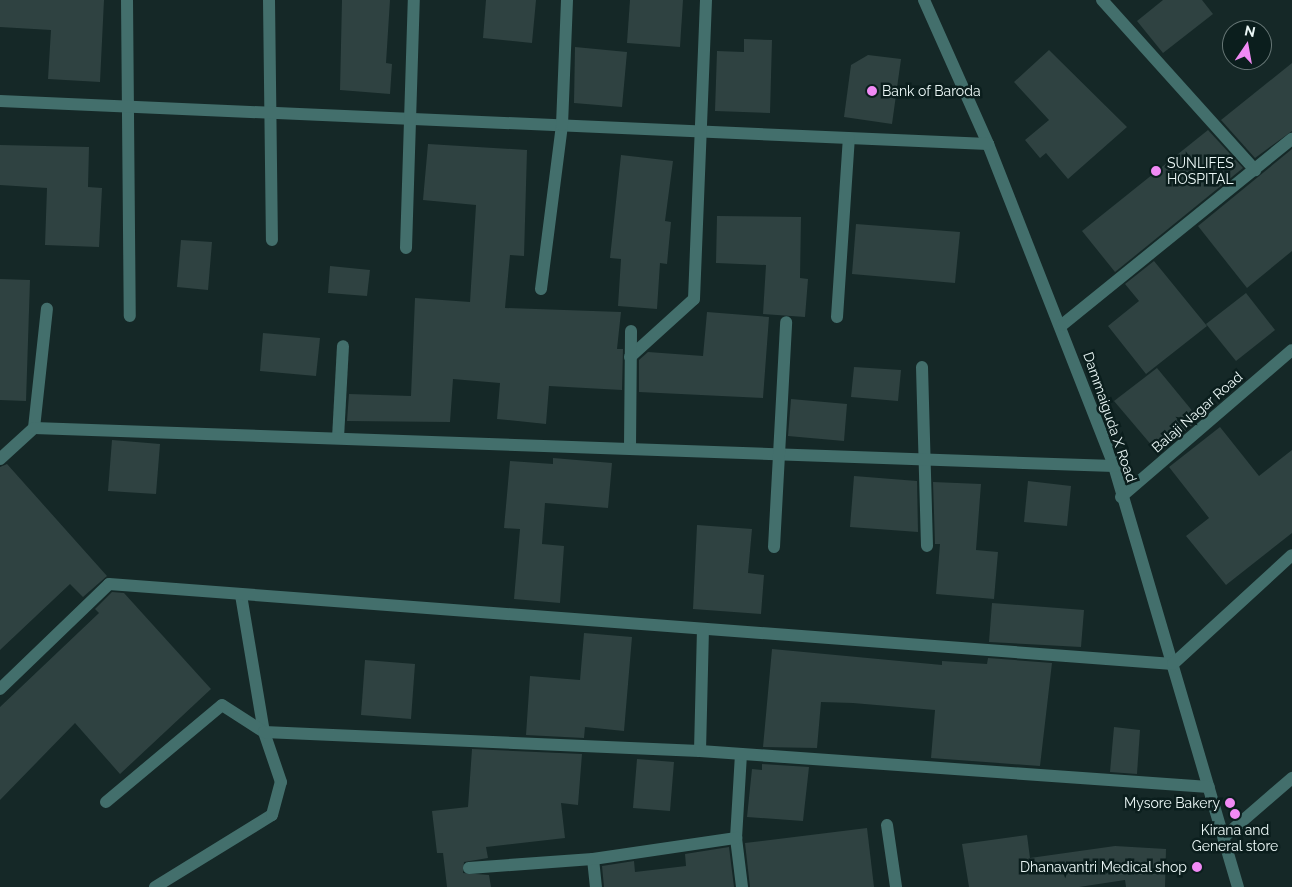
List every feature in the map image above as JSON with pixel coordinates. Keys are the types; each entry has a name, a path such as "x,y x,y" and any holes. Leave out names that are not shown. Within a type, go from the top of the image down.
{"street":[{"path":"127,0 130,316"},
{"path":"269,0 272,240"},
{"path":"406,248 414,0"},
{"path":"541,289 562,126 567,0"},
{"path":"630,357 694,299 699,132 706,0"},
{"name":"Dammaiguda X Road","path":"924,0 988,144 1062,324 1114,466 1225,836 1238,887"},
{"path":"1102,0 1255,170"},
{"path":"0,101 128,110 269,110 562,126 988,144"},
{"path":"837,317 849,138"},
{"path":"1062,324 1292,139"},
{"path":"0,459 34,428 47,308"},
{"path":"774,547 777,453 786,322"},
{"path":"630,447 631,331"},
{"path":"338,438 343,346"},
{"name":"Balaji Nagar Road","path":"1122,497 1292,350"},
{"path":"922,367 927,546"},
{"path":"34,428 630,447 1114,466"},
{"path":"0,689 109,584 703,631 1172,664 1292,556"},
{"path":"155,887 272,815 281,782 264,732 241,595"},
{"path":"700,751 703,631"},
{"path":"106,802 222,705 264,732 700,751 1209,787"},
{"path":"742,754 736,838 742,887"},
{"path":"1225,836 1292,778"},
{"path":"887,826 896,887"},
{"path":"469,868 593,858 736,838"},
{"path":"593,858 596,887"}],"building":[{"path":"0,0 104,0 100,82 48,79 51,30 0,27"},
{"path":"342,0 390,0 386,63 392,64 390,94 340,90"},
{"path":"486,0 536,0 532,43 483,38"},
{"path":"630,0 683,0 680,47 627,43"},
{"path":"1163,0 1202,0 1213,14 1163,53 1137,21"},
{"path":"744,39 772,40 770,113 715,111 717,51 744,52"},
{"path":"575,47 627,52 622,107 574,103"},
{"path":"1049,50 1127,127 1068,179 1046,153 1040,158 1025,140 1049,120 1014,82"},
{"name":"Bank of Baroda","path":"868,55 901,59 892,124 844,117 851,65"},
{"path":"1292,63 1292,131 1255,158 1221,120"},
{"path":"1208,130 1243,168 1115,272 1082,231"},
{"path":"428,144 527,150 524,256 510,255 505,308 621,312 617,349 623,349 622,390 549,386 546,424 497,419 500,383 453,379 450,422 347,421 349,394 411,396 415,298 470,302 476,205 423,200"},
{"path":"0,145 89,147 88,187 102,188 99,247 45,245 47,188 0,185"},
{"path":"1292,149 1292,251 1247,288 1198,226"},
{"path":"621,155 673,161 665,221 671,222 667,264 660,263 657,309 618,306 621,259 610,258"},
{"path":"717,216 801,217 800,278 808,279 805,317 763,314 766,265 716,263"},
{"path":"856,224 960,232 955,283 852,274"},
{"path":"181,240 212,242 208,290 177,287"},
{"path":"1154,261 1207,326 1146,374 1108,326 1139,301 1125,284"},
{"path":"330,266 370,270 367,296 328,293"},
{"path":"0,279 30,280 26,401 0,400"},
{"path":"1246,293 1275,330 1236,361 1206,324"},
{"path":"707,312 769,317 763,398 639,392 639,360 648,352 703,356"},
{"path":"263,333 320,338 316,376 260,371"},
{"path":"854,367 901,370 898,401 851,397"},
{"path":"1157,368 1199,419 1159,454 1114,401"},
{"path":"791,399 847,404 844,441 788,436"},
{"path":"1220,427 1259,476 1292,450 1292,533 1226,585 1186,536 1209,518 1169,467"},
{"path":"112,440 160,444 156,494 108,491"},
{"path":"553,458 612,463 608,508 545,503 542,544 564,546 560,603 514,599 520,529 504,528 510,461 553,464"},
{"path":"7,464 107,576 83,597 70,584 0,650 0,467"},
{"path":"854,476 917,481 918,532 850,527"},
{"path":"1028,481 1071,486 1067,526 1024,522"},
{"path":"933,482 981,484 976,550 998,552 994,599 936,594 940,544 935,544"},
{"path":"697,525 752,529 748,573 764,575 761,614 693,609"},
{"path":"112,592 124,593 211,689 120,774 75,723 0,800 0,707 99,613 95,609"},
{"path":"992,603 1084,610 1081,647 989,642"},
{"path":"584,633 632,637 624,731 585,727 584,738 526,735 530,676 580,680"},
{"path":"772,649 942,665 942,661 987,664 988,658 1052,663 1040,766 931,758 935,710 853,703 821,702 817,748 763,747"},
{"path":"365,660 415,664 411,719 361,715"},
{"path":"1114,727 1140,730 1137,774 1110,772"},
{"path":"472,749 582,754 578,805 561,803 565,838 486,847 488,858 464,862 463,873 489,875 491,887 447,887 443,853 437,853 432,811 468,807"},
{"path":"637,759 674,762 670,811 633,808"},
{"path":"762,764 809,767 803,821 747,817 752,769 762,770"},
{"path":"867,828 874,887 750,887 745,843"},
{"path":"1027,835 1030,858 1115,846 1166,849 1165,887 1126,887 1125,880 1079,887 969,887 962,844"},
{"path":"729,847 734,887 604,887 602,866 634,861 635,872 686,866 685,854"}],"place":[{"name":"Bank of Baroda","path":"872,91"},
{"name":"SUNLIFES HOSPITAL","path":"1156,171"},
{"name":"Mysore Bakery","path":"1230,803"},
{"name":"Kirana and General store","path":"1235,814"},
{"name":"Dhanavantri Medical shop","path":"1197,867"}]}
